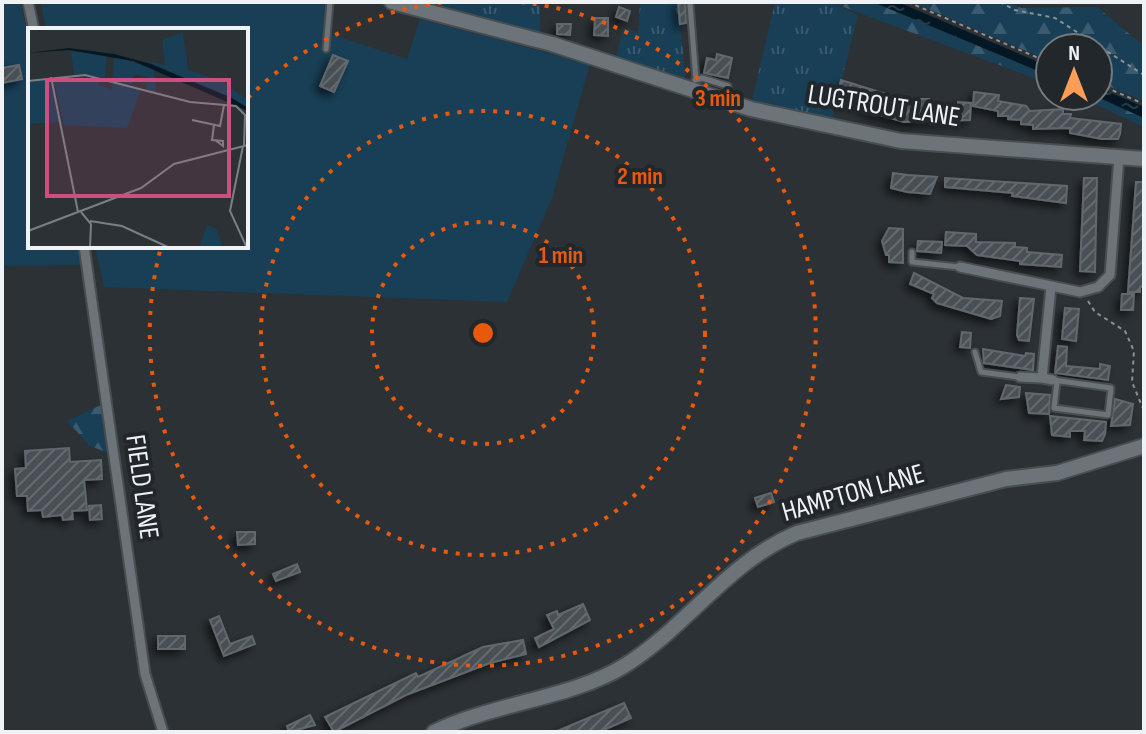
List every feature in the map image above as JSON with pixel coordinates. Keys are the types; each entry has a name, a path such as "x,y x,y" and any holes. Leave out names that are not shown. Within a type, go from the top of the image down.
{"main road":[{"name":"LUGTROUT LANE","path":"392,2 552,44 692,86 729,103 901,141 1144,159"},
{"name":"HAMPTON LANE","path":"434,732 481,711 592,681 622,667 644,652 738,566 773,543 797,533 1006,479 1057,473 1144,446"}],"street":[{"path":"28,2 34,28"},
{"path":"960,267 1051,287 1087,292 1098,287 1110,275 1119,157"},
{"name":"FIELD LANE","path":"84,248 145,674 163,732"},
{"path":"1042,378 1051,287"},
{"path":"1020,377 1055,381"}],"lane":[{"path":"326,49 330,2"},
{"path":"690,4 692,86"},
{"path":"912,252 912,262 960,267"},
{"path":"975,352 981,372 1020,377"},
{"path":"1055,381 1111,388 1108,415 1054,408 1055,381"}],"path":[{"path":"908,2 1034,56"},
{"path":"1000,2 1015,10 1055,18 1144,75"},
{"path":"1114,91 1144,104"},
{"path":"1087,292 1088,304 1095,312 1125,331 1130,341 1134,351 1132,382 1144,411"}],"green space":[{"path":"2,2 20,2 28,35 28,248 78,248 82,265 2,266"},
{"path":"41,2 325,2 324,32 407,59 420,19 590,64 552,198 507,302 104,287 95,248 248,248 248,28 46,28"},
{"path":"419,2 540,2 540,34"},
{"path":"640,2 678,2 686,85 616,58 623,27 638,33"},
{"path":"775,2 830,2 858,15 832,118 752,101"},
{"path":"830,2 873,2 1034,69 1034,78"},
{"path":"912,2 1010,2 1021,8 1097,7 1144,46 1144,101 1114,89 1114,32 1034,32 1034,54"},
{"path":"1114,105 1144,118 1144,127 1112,112"},
{"path":"103,404 111,454 90,446 67,421"}],"water":[{"path":"873,2 898,2 1034,60 1034,69"},
{"path":"1114,94 1144,107 1144,118 1114,105"}],"building":[{"path":"678,2 685,2 686,23 680,24"},
{"path":"619,7 630,11 627,21 616,17"},
{"path":"595,18 608,18 608,36 594,35"},
{"path":"557,24 571,24 570,35 557,34"},
{"path":"717,54 732,58 728,78 704,73 707,58 716,60"},
{"path":"333,55 348,61 334,92 320,86"},
{"path":"19,65 22,79 2,83 2,68"},
{"path":"841,80 921,105 921,99 929,99 928,110 958,109 958,102 971,103 970,120 904,122 867,111 856,103 837,99"},
{"path":"974,92 999,95 998,101 1026,106 1034,112 1063,112 1071,114 1070,118 1121,124 1120,134 1118,139 1102,139 1070,133 1070,128 1033,129 1033,125 1021,124 1021,120 998,116 998,111 973,106"},
{"path":"893,173 937,177 930,194 907,192 891,188"},
{"path":"945,178 1067,186 1066,203 1012,196 1013,193 945,187"},
{"path":"1084,178 1097,178 1095,272 1080,271"},
{"path":"1136,182 1144,182 1144,287 1140,287 1140,292 1128,292"},
{"path":"889,228 903,229 903,263 889,262 889,255 886,255 882,241"},
{"path":"946,232 976,234 976,242 1015,243 1015,247 1027,248 1027,252 1062,255 1061,267 1020,264 1020,261 977,255 967,246 945,245"},
{"path":"918,241 942,242 941,253 917,251"},
{"path":"914,273 963,298 1002,301 1000,316 991,319 937,303 932,298 934,294 910,284"},
{"path":"1122,294 1134,294 1133,310 1121,310"},
{"path":"1020,298 1034,299 1029,341 1019,340 1017,335"},
{"path":"1065,308 1079,309 1076,341 1062,339"},
{"path":"962,332 971,333 970,348 960,347"},
{"path":"1058,346 1067,347 1066,366 1100,369 1100,364 1110,366 1108,380 1055,373"},
{"path":"983,349 1025,356 1026,353 1034,354 1033,370 984,363"},
{"path":"1006,385 1020,387 1019,397 1001,399"},
{"path":"1026,393 1050,395 1049,414 1029,413"},
{"path":"1115,399 1133,404 1130,425 1111,426"},
{"path":"1050,416 1106,422 1105,434 1102,441 1084,440 1085,431 1070,431 1070,437 1052,435"},
{"path":"69,448 70,462 101,460 102,479 84,480 87,510 72,511 73,519 63,520 62,515 43,517 42,510 28,511 27,496 17,496 15,469 26,468 25,451"},
{"path":"771,493 774,502 758,507 755,498"},
{"path":"101,505 102,519 90,520 89,506"},
{"path":"237,532 255,532 255,544 238,545"},
{"path":"297,564 300,572 276,581 273,574"},
{"path":"583,604 590,620 539,647 535,638 554,629 547,615 557,611 558,615"},
{"path":"219,616 230,644 252,636 255,644 224,656 210,620"},
{"path":"158,636 185,636 185,649 158,649"},
{"path":"523,640 526,654 490,663 406,695 334,732 325,717 416,673 418,677 483,647"},
{"path":"624,703 631,718 599,732 555,732"},
{"path":"310,715 315,725 289,732 287,726"}]}
